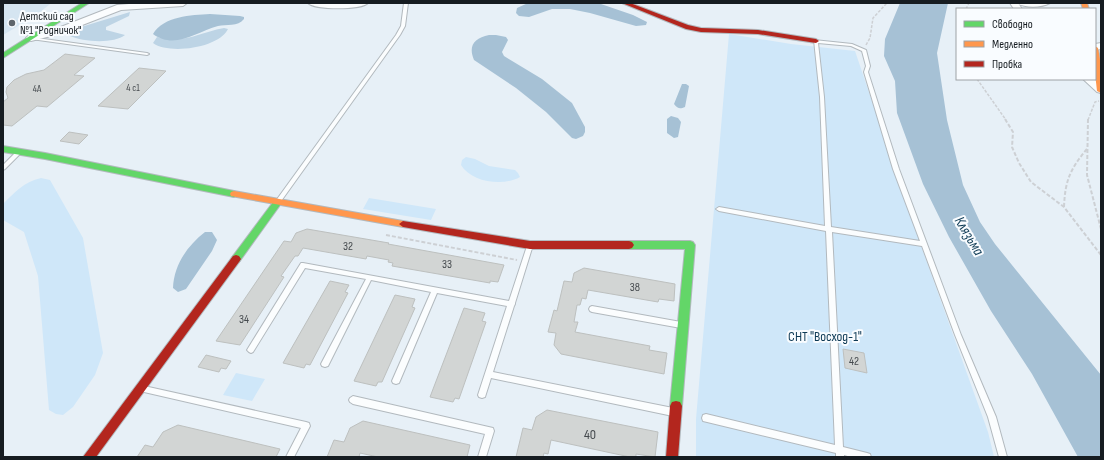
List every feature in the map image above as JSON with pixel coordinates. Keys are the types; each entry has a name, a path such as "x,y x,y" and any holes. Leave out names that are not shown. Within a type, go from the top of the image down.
{"street":[{"path":"3,56 86,3"},
{"path":"31,38 56,32 120,7 183,3"},
{"path":"312,3 336,6 364,3"},
{"path":"625,3 686,27 701,30 721,32 751,31 816,41"},
{"path":"1096,54 1101,87"},
{"path":"1090,80 1101,87"},
{"path":"3,149 277,203 530,246 690,244 672,457"},
{"path":"89,457 138,388 277,203"}],"lane":[{"path":"277,203 398,35 403,26 406,3"},
{"path":"1018,3 1034,6 1048,3"},
{"path":"31,38 147,54"},
{"path":"840,454 822,98 816,41 852,45 864,50 868,66 866,72 896,169 958,335 992,417 1003,457"},
{"path":"3,168 19,152"},
{"path":"718,209 924,244"},
{"path":"482,396 530,246"},
{"path":"250,350 304,265 512,304"},
{"path":"325,364 370,277"},
{"path":"396,381 435,290"},
{"path":"592,309 684,326"},
{"path":"489,374 676,413"},
{"path":"138,388 306,426 290,457"},
{"path":"353,400 490,430 482,457"},
{"path":"706,418 840,454 867,457"}],"path":[{"path":"870,38 873,18 887,3"},
{"path":"978,80 1013,132 1012,147 1019,163 1031,182 1064,207 1101,255"},
{"path":"1101,100 1094,102 1088,117 1087,148 1087,175 1101,229"},
{"path":"1064,207 1065,185 1074,164 1087,148"}],"shaded area":[{"name":"Детский сад №1 \"Родничок\"","path":"3,3 50,4 35,16 3,35"},
{"path":"130,12 129,16 106,27 106,30 125,35 120,38 106,41 90,41 70,36 71,32 81,27"},
{"path":"224,28 228,29 223,36 205,45 193,48 170,49 160,47 153,43 157,37 167,39 184,39"}],"green space":[{"name":"СНТ \"Восход-1\"","path":"729,34 791,44 855,51 919,240 988,432 994,457 696,457 696,419"},
{"path":"466,157 475,159 489,166 515,170 520,177 505,182 480,179 466,171 461,165 462,160"},
{"path":"41,178 50,180 83,238 103,353 95,375 73,407 63,415 56,414 49,410 38,276 24,232 3,220 3,204 25,185"},
{"path":"369,198 436,209 431,220 363,209"},
{"path":"236,373 265,379 252,401 223,395"}],"water":[{"path":"528,3 598,3 633,15 647,22 646,25 636,26 570,9 552,9 529,17 519,16 516,13 517,8"},
{"name":"Клязьма","path":"900,3 948,3 937,53 947,120 963,185 980,222 995,244 1101,375 1101,457 1078,457 1032,374 991,311 949,237 923,184 897,113 895,81 884,56 885,39"},
{"path":"210,14 240,16 244,17 244,19 239,23 218,26 177,40 161,38 153,34 164,23 171,20 187,16"},
{"path":"489,35 506,37 508,40 502,52 504,56 542,79 572,103 585,127 583,136 576,139 572,138 546,112 516,88 474,60 472,55 472,47 474,43 479,38"},
{"path":"682,84 689,86 685,107 678,108 674,104"},
{"path":"671,116 678,118 681,122 678,137 674,138 667,133 667,119"},
{"path":"205,232 212,232 217,240 212,251 186,289 178,292 173,288 179,264 187,250 198,237"}],"building":[{"path":"65,54 95,58 74,75 84,76 47,107 37,106 12,126 3,125 3,102 8,98 6,92 7,87 14,80 26,74 44,70"},
{"path":"139,68 166,71 128,109 98,106"},
{"path":"69,132 88,135 79,144 60,141"},
{"path":"307,229 504,265 498,282 490,281 490,283 392,266 393,263 388,262 389,260 367,256 366,259 303,248 298,256 295,256 281,276 284,277 240,345 216,341 284,241 291,242 296,233"},
{"path":"584,268 675,284 674,301 659,299 658,302 588,290 586,299 582,298 580,305 577,305 574,322 578,322 575,332 650,346 649,350 667,353 664,374 561,354 554,345 556,333 548,332 554,310 557,311 564,281 572,282 574,273"},
{"path":"330,281 349,285 345,292 348,293 310,365 306,364 304,368 283,363"},
{"path":"395,295 415,299 412,307 415,308 382,382 378,382 376,386 354,381"},
{"path":"464,308 485,313 482,321 486,322 459,399 455,398 453,402 430,397"},
{"path":"843,349 864,353 867,373 845,368"},
{"path":"206,355 231,361 226,369 221,368 219,372 198,367"},
{"path":"547,410 658,432 655,457 636,454 636,457 630,457 551,440 548,454 544,453 543,457 516,457 523,428 532,430 536,417"},
{"path":"363,421 470,445 467,457 378,457 360,453 359,457 327,457 334,440 344,442 350,428"},
{"path":"178,425 280,449 276,457 137,457 145,445 153,447 163,432"}],"traffic: fast":[{"path":"3,56 86,3"},
{"path":"3,149 234,194"},
{"path":"236,259 277,203"},
{"path":"629,245 690,245 676,406"}],"traffic: slow":[{"path":"1084,3 1086,8"},
{"path":"1096,55 1101,91"},
{"path":"234,194 403,224"}],"traffic: jam":[{"path":"625,3 686,27 701,30 758,32 816,41"},
{"path":"403,224 530,245 629,245"},
{"path":"89,457 236,259"},
{"path":"672,457 676,406"}],"place":[{"name":"Детский сад №1 \"Родничок\"","path":"12,23"}]}
